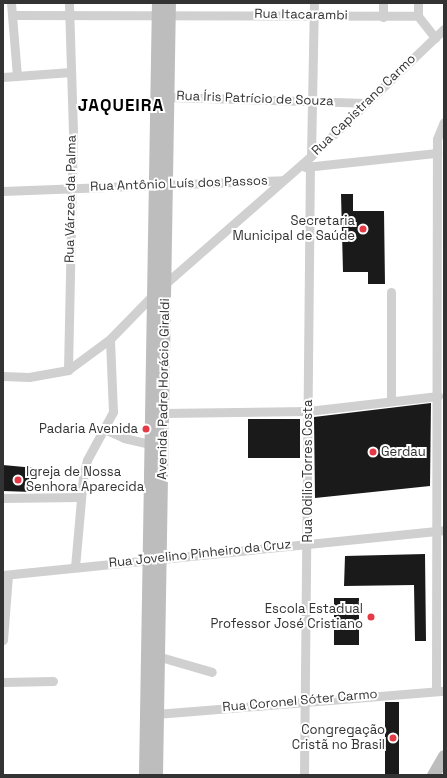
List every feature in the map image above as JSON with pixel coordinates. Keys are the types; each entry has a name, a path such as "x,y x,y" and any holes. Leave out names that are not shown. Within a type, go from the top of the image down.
{"street":[{"path":"11,3 17,76"},
{"name":"Rua Várzea da Palma","path":"68,370 72,188 69,3"},
{"path":"312,156 314,3"},
{"path":"383,3 383,17"},
{"path":"418,3 418,16 435,38"},
{"name":"Rua Itacarambi","path":"12,15 69,14 164,8 314,16 418,16"},
{"name":"Avenida Padre Horácio Giraldi","path":"156,775 157,656 151,444 153,295 168,97 164,8"},
{"name":"Avenida Padre Horácio Giraldi","path":"145,775 154,558 163,413 166,282 161,184 164,8"},
{"name":"Rua Capistrano Carmo","path":"166,282 312,156 444,29"},
{"path":"3,77 71,72"},
{"name":"Rua Íris Patrício de Souza","path":"168,97 366,103"},
{"path":"440,691 440,530 437,416 439,157 437,139 444,122"},
{"path":"298,168 439,157"},
{"name":"Rua Odilio Torres Costa","path":"304,775 308,542 310,166"},
{"name":"Rua Antônio Luís dos Passos","path":"3,191 283,180"},
{"path":"437,265 444,257"},
{"path":"391,292 391,400"},
{"path":"4,375 29,377 68,370 110,340 153,295"},
{"path":"75,567 80,497 87,460 112,412 110,340"},
{"path":"163,413 308,411 391,400 438,396"},
{"path":"437,416 444,406"},
{"path":"104,429 124,438 151,444"},
{"path":"3,498 80,497"},
{"name":"Rua Jovelino Pinheiro da Cruz","path":"5,575 308,542 440,530"},
{"path":"3,640 5,575"},
{"path":"157,656 212,672"},
{"path":"3,682 53,681"},
{"name":"Rua Coronel Sóter Carmo","path":"156,714 305,700 440,691"},
{"path":"434,775 444,756"}],"building":[{"name":"Secretaria Municipal de Saúde","path":"341,194 353,194 353,211 384,211 385,284 368,284 368,272 343,272"},
{"name":"Gerdau","path":"431,403 430,486 315,498 314,417"},
{"path":"248,419 300,419 300,458 248,458"},
{"name":"Igreja de Nossa Senhora Aparecida","path":"3,465 35,468 32,492 3,491"},
{"path":"425,554 426,641 415,641 414,585 344,586 345,556"},
{"path":"334,598 359,598 359,645 334,645"},
{"name":"Congregação Cristã no Brasil","path":"385,702 399,702 399,774 385,774"}],"place":[{"name":"Secretaria Municipal de Saúde","path":"363,229"},
{"name":"Padaria Avenida","path":"146,429"},
{"name":"Gerdau","path":"373,452"},
{"name":"Igreja de Nossa Senhora Aparecida","path":"18,480"},
{"name":"Escola Estadual Professor José Cristiano","path":"371,617"},
{"name":"Congregação Cristã no Brasil","path":"393,738"}],"district":[{"name":"JAQUEIRA","path":"121,106"}]}
